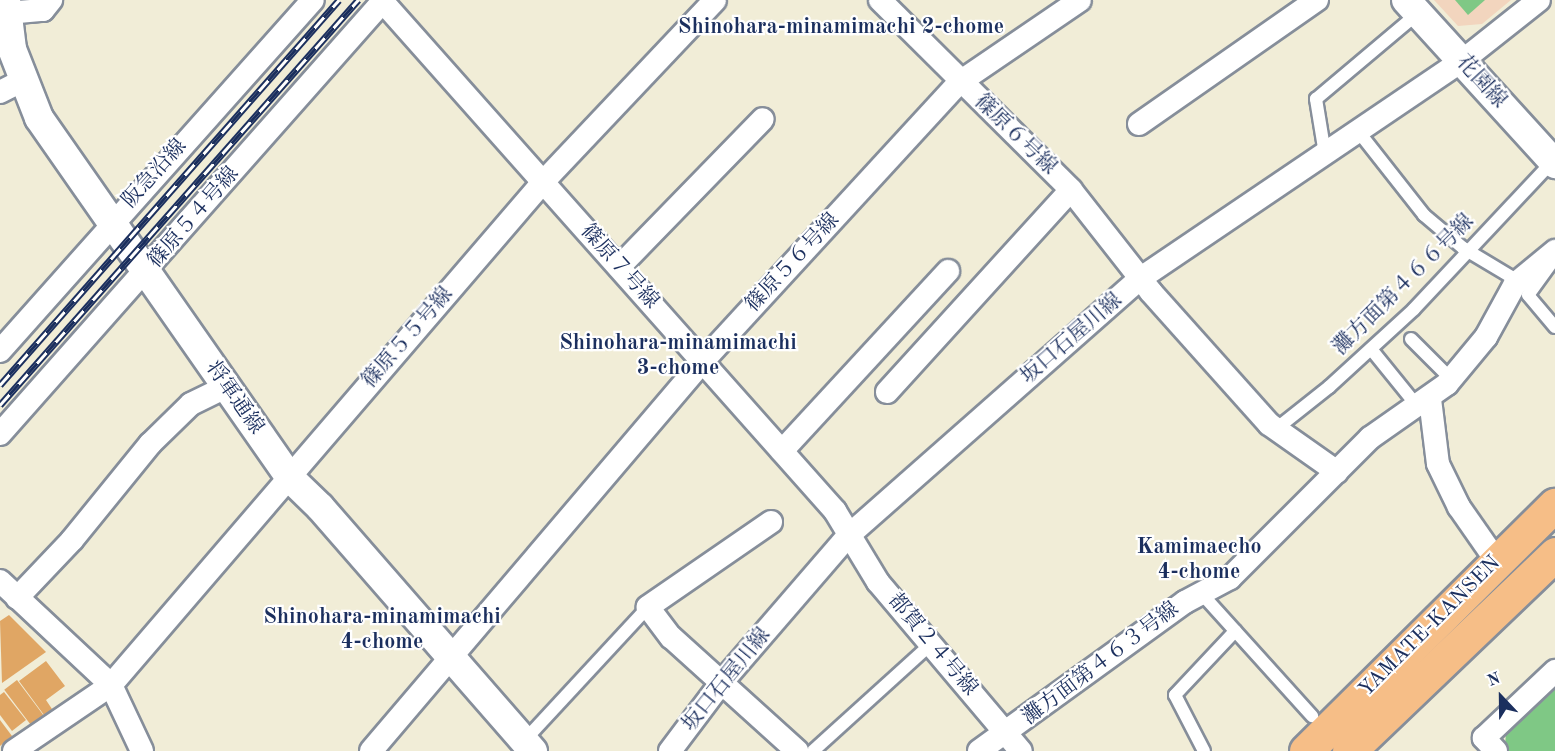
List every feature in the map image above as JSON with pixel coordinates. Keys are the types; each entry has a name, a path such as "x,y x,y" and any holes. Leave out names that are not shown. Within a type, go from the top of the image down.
{"main road":[{"name":"YAMATE-KANSEN","path":"1306,751 1496,560 1555,505"},
{"name":"YAMATE-KANSEN","path":"1349,751 1553,559"}],"street":[{"path":"6,7 43,10 51,0"},
{"name":"阪急沿線","path":"0,351 112,222 313,0"},
{"name":"篠原５５号線","path":"14,751 111,685 543,182 715,0"},
{"name":"篠原６号線","path":"880,0 1071,190 1141,278 1276,429 1337,472"},
{"name":"篠原５６号線","path":"371,751 703,361 960,82 1080,0"},
{"path":"1139,124 1317,0"},
{"name":"坂口石屋川線","path":"670,751 721,683 848,536 1141,278 1462,62 1539,0"},
{"name":"篠原７号線","path":"383,1 782,451 835,512 848,536"},
{"name":"篠原５４号線","path":"0,434 147,272 383,1"},
{"name":"花園線","path":"1412,6 1554,162"},
{"name":"将軍通線","path":"6,7 12,49 12,86 39,118 289,477 320,507 528,746"},
{"path":"619,267 763,119"},
{"path":"887,392 1071,190"},
{"name":"灘方面第４６３号線","path":"979,751 1014,742 1201,593 1230,578 1370,438 1424,403 1451,379 1486,337 1518,281 1555,251"},
{"path":"782,451 948,271"},
{"path":"17,598 72,540 150,444 191,404 226,387"},
{"path":"1424,403 1438,464 1459,507 1496,560"},
{"path":"771,522 648,607 671,637 785,747"},
{"name":"都賀２４号線","path":"848,536 878,582 1014,742"},
{"path":"0,581 111,685 142,751"},
{"path":"1496,751 1484,738 1555,671"}],"lane":[{"path":"1325,154 1316,99 1412,6"},
{"path":"1358,131 1424,215 1467,250 1518,281"},
{"name":"灘方面第４６６号線","path":"1276,429 1371,349 1414,309 1467,250 1554,162"},
{"path":"1555,259 1528,295 1555,327"},
{"path":"1411,339 1451,379"},
{"path":"1371,349 1424,403"},
{"path":"1201,593 1312,716"},
{"path":"528,746 648,607"},
{"path":"1204,751 1175,695 1235,631"},
{"path":"813,751 930,645"}],"shaded area":[{"path":"1434,0 1511,0 1482,24 1458,26"}],"green space":[{"path":"1455,0 1485,0 1468,15"},
{"path":"1555,685 1555,751 1509,751 1505,747 1506,731"}],"building":[{"path":"9,615 46,652 2,683 0,621"},
{"path":"46,661 65,686 46,700 52,709 44,715 19,681"},
{"path":"17,680 43,715 31,725 4,690"},
{"path":"4,692 26,720 12,731 0,715 0,695"},
{"path":"0,720 12,736 0,746"}],"railway":[{"path":"0,385 339,0"},
{"path":"0,405 358,0"}],"district":[{"name":"Shinohara-minamimachi 2-chome","path":"841,28"},
{"name":"Shinohara-minamimachi 3-chome","path":"678,356"},
{"name":"Kamimaecho 4-chome","path":"1199,560"},
{"name":"Shinohara-minamimachi 4-chome","path":"382,630"}]}
